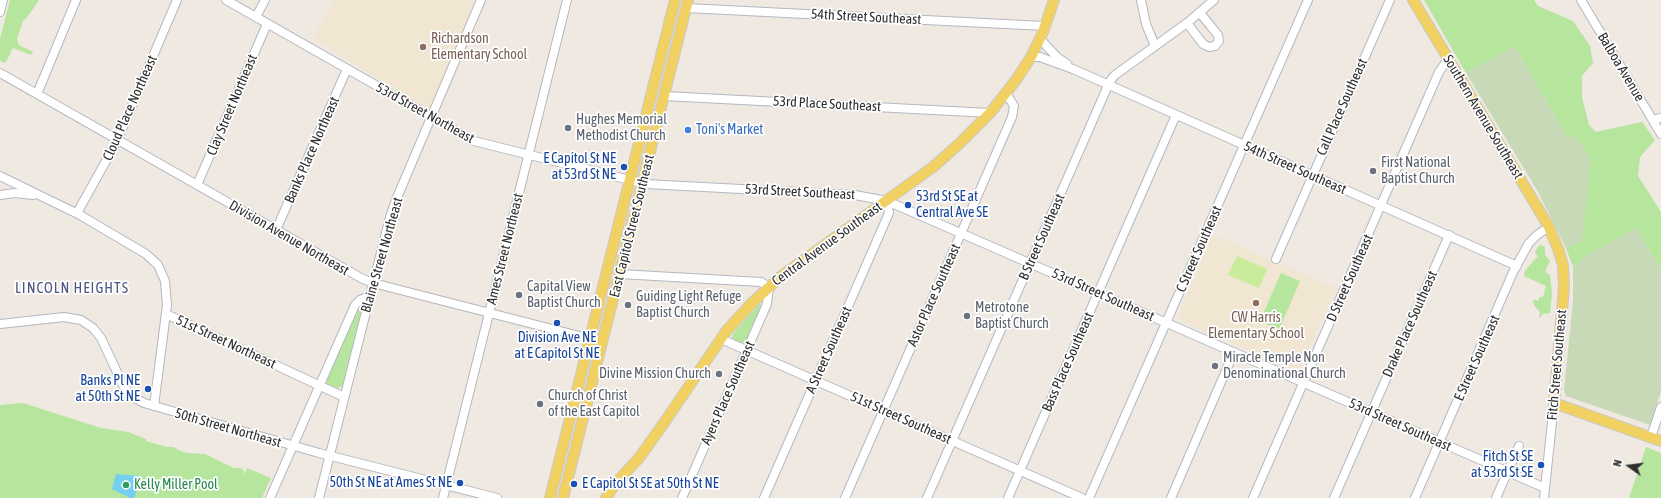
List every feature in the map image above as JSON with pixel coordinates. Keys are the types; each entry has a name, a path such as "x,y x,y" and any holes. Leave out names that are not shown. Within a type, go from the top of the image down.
{"main road":[{"path":"550,498 675,0"},
{"name":"Central Avenue Southeast","path":"602,498 639,458 721,339 743,312 769,287 944,158 990,113 1031,57 1040,39 1054,0"},
{"name":"Southern Avenue Southeast","path":"1413,0 1551,230"},
{"name":"East Capitol Street Southeast","path":"563,498 688,4"},
{"name":"Fitch Street Southeast","path":"1551,230 1561,257 1564,287 1554,403"},
{"path":"1554,403 1661,441"}],"street":[{"path":"0,12 3,0"},
{"path":"37,94 76,0"},
{"name":"Cloud Place Northeast","path":"77,214 118,140 177,0"},
{"name":"53rd Street Northeast","path":"226,0 431,118 474,141 642,184"},
{"path":"256,17 265,0"},
{"name":"Blaine Street Northeast","path":"319,498 373,283 396,200 481,0"},
{"name":"Ames Street Northeast","path":"443,498 567,0"},
{"path":"1141,0 1146,24 1155,46"},
{"path":"1108,85 1115,75 1187,23 1214,0"},
{"name":"C Street Southeast","path":"1089,498 1308,0"},
{"name":"Call Place Southeast","path":"1276,259 1390,0"},
{"name":"Balboa Avenue","path":"1581,0 1657,119 1661,134"},
{"name":"54th Street Southeast","path":"688,4 1045,26"},
{"path":"1187,23 1203,44 1209,47 1215,46 1219,41 1218,35 1200,13"},
{"name":"Clay Street Northeast","path":"197,185 267,24"},
{"name":"54th Street Southeast","path":"1040,39 1057,57 1074,70"},
{"name":"54th Street Southeast","path":"1031,57 1040,57 1074,70 1517,266"},
{"name":"D Street Southeast","path":"1253,498 1439,72 1448,59"},
{"name":"Banks Place Northeast","path":"276,230 347,70"},
{"name":"Division Avenue Northeast","path":"0,72 347,271 373,283 603,342"},
{"name":"B Street Southeast","path":"927,498 1108,85"},
{"name":"Astor Place Southeast","path":"845,498 1013,115 1014,106 1006,93"},
{"name":"53rd Place Southeast","path":"664,96 990,113"},
{"name":"Bass Place Southeast","path":"1008,498 1176,115"},
{"name":"51st Street Northeast","path":"0,176 77,214 146,254 156,263 165,281 167,297 166,314 344,397"},
{"name":"53rd Street Southeast","path":"642,184 855,195 887,201 1545,488"},
{"path":"0,195 11,193 30,194 47,199"},
{"name":"A Street Southeast","path":"764,498 889,213 887,201"},
{"name":"E Street Southeast","path":"1415,498 1517,266 1530,243 1540,233 1551,230"},
{"name":"Drake Place Southeast","path":"1334,498 1449,236"},
{"path":"620,274 761,282 769,287"},
{"name":"Ayers Place Southeast","path":"682,498 768,304 769,287"},
{"path":"270,498 355,305 360,300 370,296"},
{"path":"154,406 166,314"},
{"name":"50th Street Northeast","path":"0,324 66,317 84,321 93,328 101,338 119,379 126,389 138,401 329,456 497,498"},
{"name":"51st Street Southeast","path":"721,339 1082,498"},
{"path":"1171,498 1234,352"},
{"name":"Fitch Street Southeast","path":"1544,498 1554,403"},
{"path":"1651,437 1661,407"},
{"path":"1496,498 1519,446"}],"shaded area":[{"path":"334,0 477,0 430,111 313,38"},
{"name":"CW Harris Elementary School","path":"1213,235 1336,288 1299,372 1177,319"}],"green space":[{"path":"10,0 39,0 23,21 17,39 19,45 33,52 32,54 13,48 6,62 3,63 0,60 0,39"},
{"path":"1424,0 1534,0 1538,6 1573,21 1590,46 1593,63 1582,76 1582,97 1589,125 1596,132 1642,122 1655,140 1640,157 1638,176 1661,212 1661,270 1636,228 1587,256 1573,267 1566,248 1582,241 1567,137 1515,47 1466,73"},
{"path":"1515,47 1567,137 1577,138 1591,159 1582,241 1566,248 1537,190 1466,73"},
{"path":"1636,228 1661,270 1661,391 1650,425 1566,396 1564,390 1573,301 1573,267 1587,256"},
{"path":"1540,245 1545,247 1545,255 1550,261 1545,272 1550,275 1552,293 1550,313 1542,314 1541,317 1539,317 1540,312 1534,305 1533,301 1535,299 1538,301 1540,297 1543,297 1546,286 1524,276 1525,271 1538,257 1535,252"},
{"path":"1237,256 1267,269 1259,288 1228,275"},
{"path":"1281,273 1300,281 1279,330 1260,321"},
{"path":"759,304 762,305 746,341 742,343 733,340 733,333"},
{"path":"359,305 363,305 343,386 337,388 327,384 326,379"},
{"path":"23,403 101,428 128,432 146,439 146,441 167,447 174,447 187,453 205,454 234,468 241,468 244,471 244,475 247,468 271,478 262,498 0,498 0,405"},
{"path":"1646,447 1661,453 1661,498 1629,498"}],"water":[{"name":"Kelly Miller Pool","path":"116,474 140,476 140,481 134,498 130,498 112,489"}],"place":[{"name":"Richardson Elementary School","path":"423,47"},
{"name":"Hughes Memorial Methodist Church","path":"568,128"},
{"name":"Toni's Market","path":"688,130"},
{"name":"E Capitol St NE at 53rd St NE","path":"624,167"},
{"name":"First National Baptist Church","path":"1373,171"},
{"name":"53rd St SE at Central Ave SE","path":"908,205"},
{"name":"Capital View Baptist Church","path":"519,295"},
{"name":"CW Harris Elementary School","path":"1256,303"},
{"name":"Guiding Light Refuge Baptist Church","path":"628,305"},
{"name":"Metrotone Baptist Church","path":"967,316"},
{"name":"Division Ave NE at E Capitol St NE","path":"557,323"},
{"name":"Miracle Temple Non Denominational Church","path":"1215,366"},
{"name":"Divine Mission Church","path":"719,374"},
{"name":"Banks Pl NE at 50th St NE","path":"148,389"},
{"name":"Church of Christ of the East Capitol","path":"540,404"},
{"name":"Fitch St SE at 53rd St SE","path":"1541,465"},
{"name":"50th St NE at Ames St NE","path":"460,483"},
{"name":"E Capitol St SE at 50th St NE","path":"574,484"},
{"name":"Kelly Miller Pool","path":"126,485"}],"district":[{"name":"LINCOLN HEIGHTS","path":"72,288"}]}
